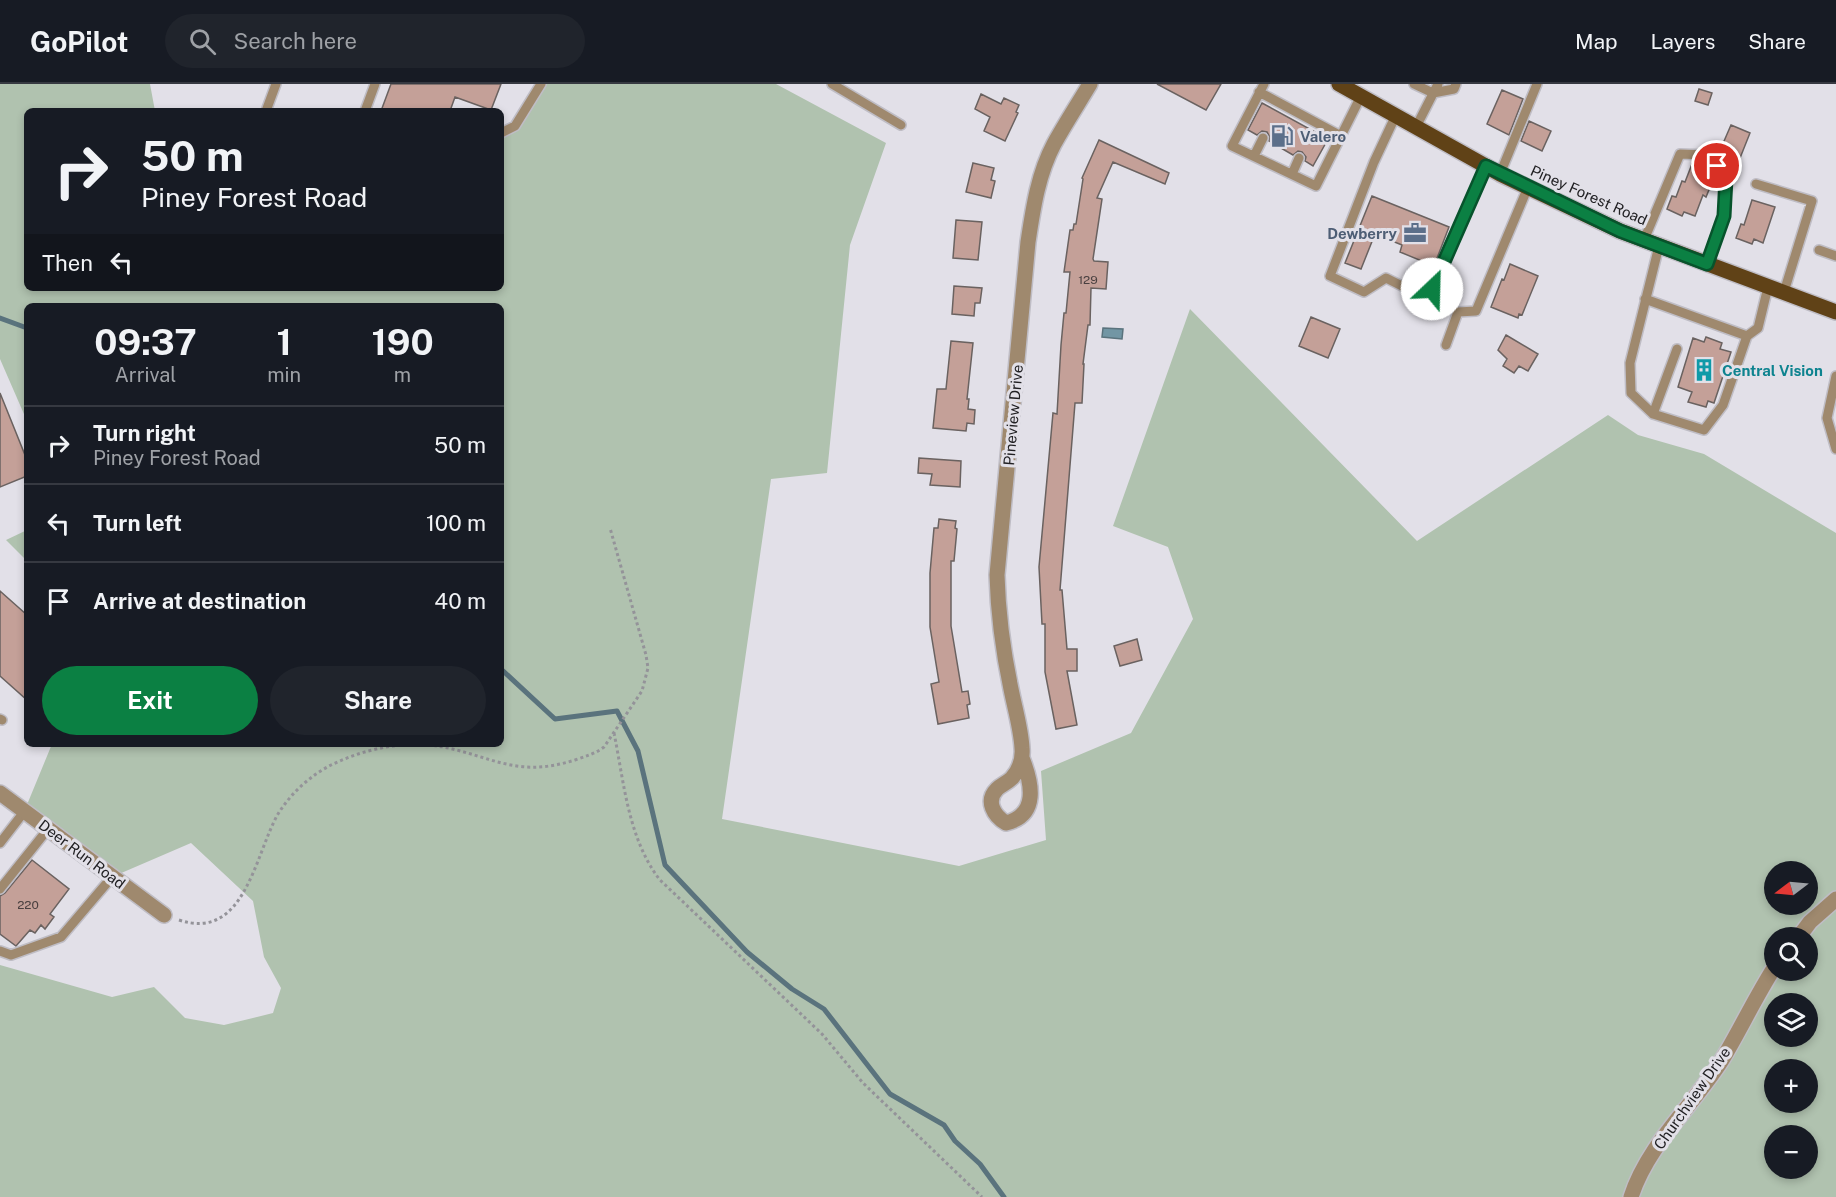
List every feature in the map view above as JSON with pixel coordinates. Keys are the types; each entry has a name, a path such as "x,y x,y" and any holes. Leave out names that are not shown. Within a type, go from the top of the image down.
{"main road":[{"name":"Piney Forest Road","path":"1339,84 1500,174 1528,187 1644,240 1836,312"}],"street":[{"name":"Pineview Drive","path":"1022,758 1022,747 1002,645 997,575 1028,242 1032,209 1053,146 1090,84"},
{"name":"Deer Run Road","path":"0,793 164,915"},
{"path":"1806,927 1836,899"},
{"name":"Churchview Drive","path":"1631,1197 1646,1163 1722,1059 1765,981"}],"lane":[{"path":"267,108 276,84"},
{"path":"365,108 375,84"},
{"path":"504,132 515,126 541,84"},
{"path":"832,84 901,124"},
{"path":"1414,84 1433,93 1454,89 1456,84"},
{"path":"1416,127 1438,84"},
{"path":"1500,174 1537,84"},
{"path":"1341,136 1314,126 1277,107 1261,88 1232,146 1316,186 1341,136 1361,96"},
{"path":"1396,115 1374,162 1330,276 1364,292 1386,278 1414,292 1432,289 1486,166"},
{"path":"1254,156 1263,138"},
{"path":"1644,240 1680,154 1708,155 1726,178 1724,216 1707,264"},
{"path":"1292,174 1299,158"},
{"path":"1756,184 1812,201 1784,292"},
{"path":"1446,345 1458,312 1476,311 1528,187"},
{"path":"1659,246 1630,363 1631,393 1653,414 1704,430 1723,405 1748,336 1758,328 1768,287"},
{"path":"1819,250 1836,256"},
{"path":"1645,299 1748,336"},
{"path":"1653,414 1677,349"},
{"path":"1836,381 1827,418 1836,448"},
{"path":"0,843 24,812"},
{"path":"0,889 48,830"},
{"path":"0,951 10,955 61,937 112,877"}],"path":[{"path":"442,747 467,751 508,764 546,767 596,753 604,747 642,691 648,668 610,528"},
{"path":"613,731 639,847 660,880 822,1034 862,1083 982,1197"},
{"path":"164,915 194,925 213,921 227,913 238,902 253,876 271,827 294,793 307,780 354,755 386,747"}],"green space":[{"path":"0,84 150,84 154,108 24,108 24,291 504,291 504,132 515,126 541,84 776,84 886,143 850,245 827,473 771,479 722,819 959,866 1046,840 1041,771 1131,733 1193,619 1168,547 1113,526 1190,309 1417,541 1608,415 1638,435 1704,454 1836,533 1836,1197 0,1197 0,965 112,997 154,987 185,1018 224,1025 273,1013 281,988 264,957 253,901 191,843 112,877 24,812 51,747 504,747 504,303 24,303 24,414 0,359"},
{"path":"24,531 24,558 6,540"}],"water":[{"path":"1103,328 1123,329 1122,339 1102,337"}],"building":[{"path":"391,84 501,84 492,108 485,108 455,97 451,108 382,108"},
{"path":"1157,84 1221,84 1206,110"},
{"path":"1699,89 1712,93 1708,105 1695,101"},
{"path":"1502,90 1523,99 1509,135 1487,124"},
{"path":"981,94 1001,104 1004,98 1019,105 1016,112 1018,113 1005,141 984,131 990,117 975,109"},
{"path":"1262,103 1328,139 1313,166 1305,161 1306,157 1302,152 1298,151 1293,155 1269,141 1270,137 1267,132 1262,131 1257,135 1248,130"},
{"path":"1529,121 1551,131 1542,151 1521,141"},
{"path":"1731,125 1750,133 1738,163 1718,155"},
{"path":"1099,140 1169,173 1165,184 1113,162 1097,198 1102,199 1093,259 1108,262 1106,289 1091,288 1090,325 1088,325 1083,364 1082,403 1075,403 1060,590 1062,590 1067,649 1077,649 1077,671 1067,671 1077,725 1056,729 1045,672 1045,624 1042,624 1039,567 1053,413 1057,414 1061,345 1070,272 1064,272 1070,230 1073,230 1076,224 1082,178"},
{"path":"973,163 994,168 991,180 995,181 991,198 966,192"},
{"path":"1692,164 1713,172 1715,175 1706,197 1703,195 1695,216 1684,212 1682,216 1667,209 1672,196 1676,197 1682,181 1685,182"},
{"name":"Dewberry","path":"1372,196 1449,227 1434,266 1400,252 1402,245 1375,234 1361,269 1345,263"},
{"path":"1752,200 1775,207 1763,243 1754,239 1752,244 1736,238 1741,224 1744,225"},
{"path":"956,220 982,222 978,260 953,258"},
{"path":"1510,264 1538,276 1522,315 1519,314 1518,318 1491,307"},
{"path":"954,286 982,288 980,303 975,303 974,316 952,314"},
{"path":"1311,317 1340,329 1328,358 1299,346"},
{"path":"1506,335 1538,354 1528,371 1519,366 1514,373 1503,366 1507,359 1498,350"},
{"name":"Central Vision","path":"1706,337 1722,343 1720,349 1731,352 1714,403 1708,401 1706,407 1688,402 1692,392 1678,387 1693,338 1704,342"},
{"path":"951,341 973,343 967,399 969,399 968,409 975,410 974,424 967,423 966,431 933,428 937,389 946,389"},
{"path":"0,393 24,453 24,477 0,487"},
{"path":"919,458 961,461 960,487 930,485 932,474 918,473"},
{"path":"939,519 956,521 954,561 951,561 951,626 962,692 968,691 970,704 967,705 969,718 938,724 931,684 939,682 930,627 930,573 934,528 938,528"},
{"path":"0,591 24,612 24,697 0,676"},
{"path":"1137,639 1142,660 1120,666 1114,646"},
{"path":"32,860 69,889 50,914 54,917 45,929 41,925 35,933 30,930 16,946 0,934 0,896"}],"waterway":[{"path":"0,318 24,327"},
{"path":"504,672 555,719 617,711 638,751 665,865 747,952 792,989 824,1009 890,1094 944,1125 955,1141 980,1164 1004,1197"}],"place":[{"name":"Valero","path":"1282,136"},
{"name":"Dewberry","path":"1415,233"},
{"name":"Central Vision","path":"1704,370"}],"route":[{"path":"1432,289 1486,166 1620,231 1707,264 1724,216 1726,178 1717,166"}]}
